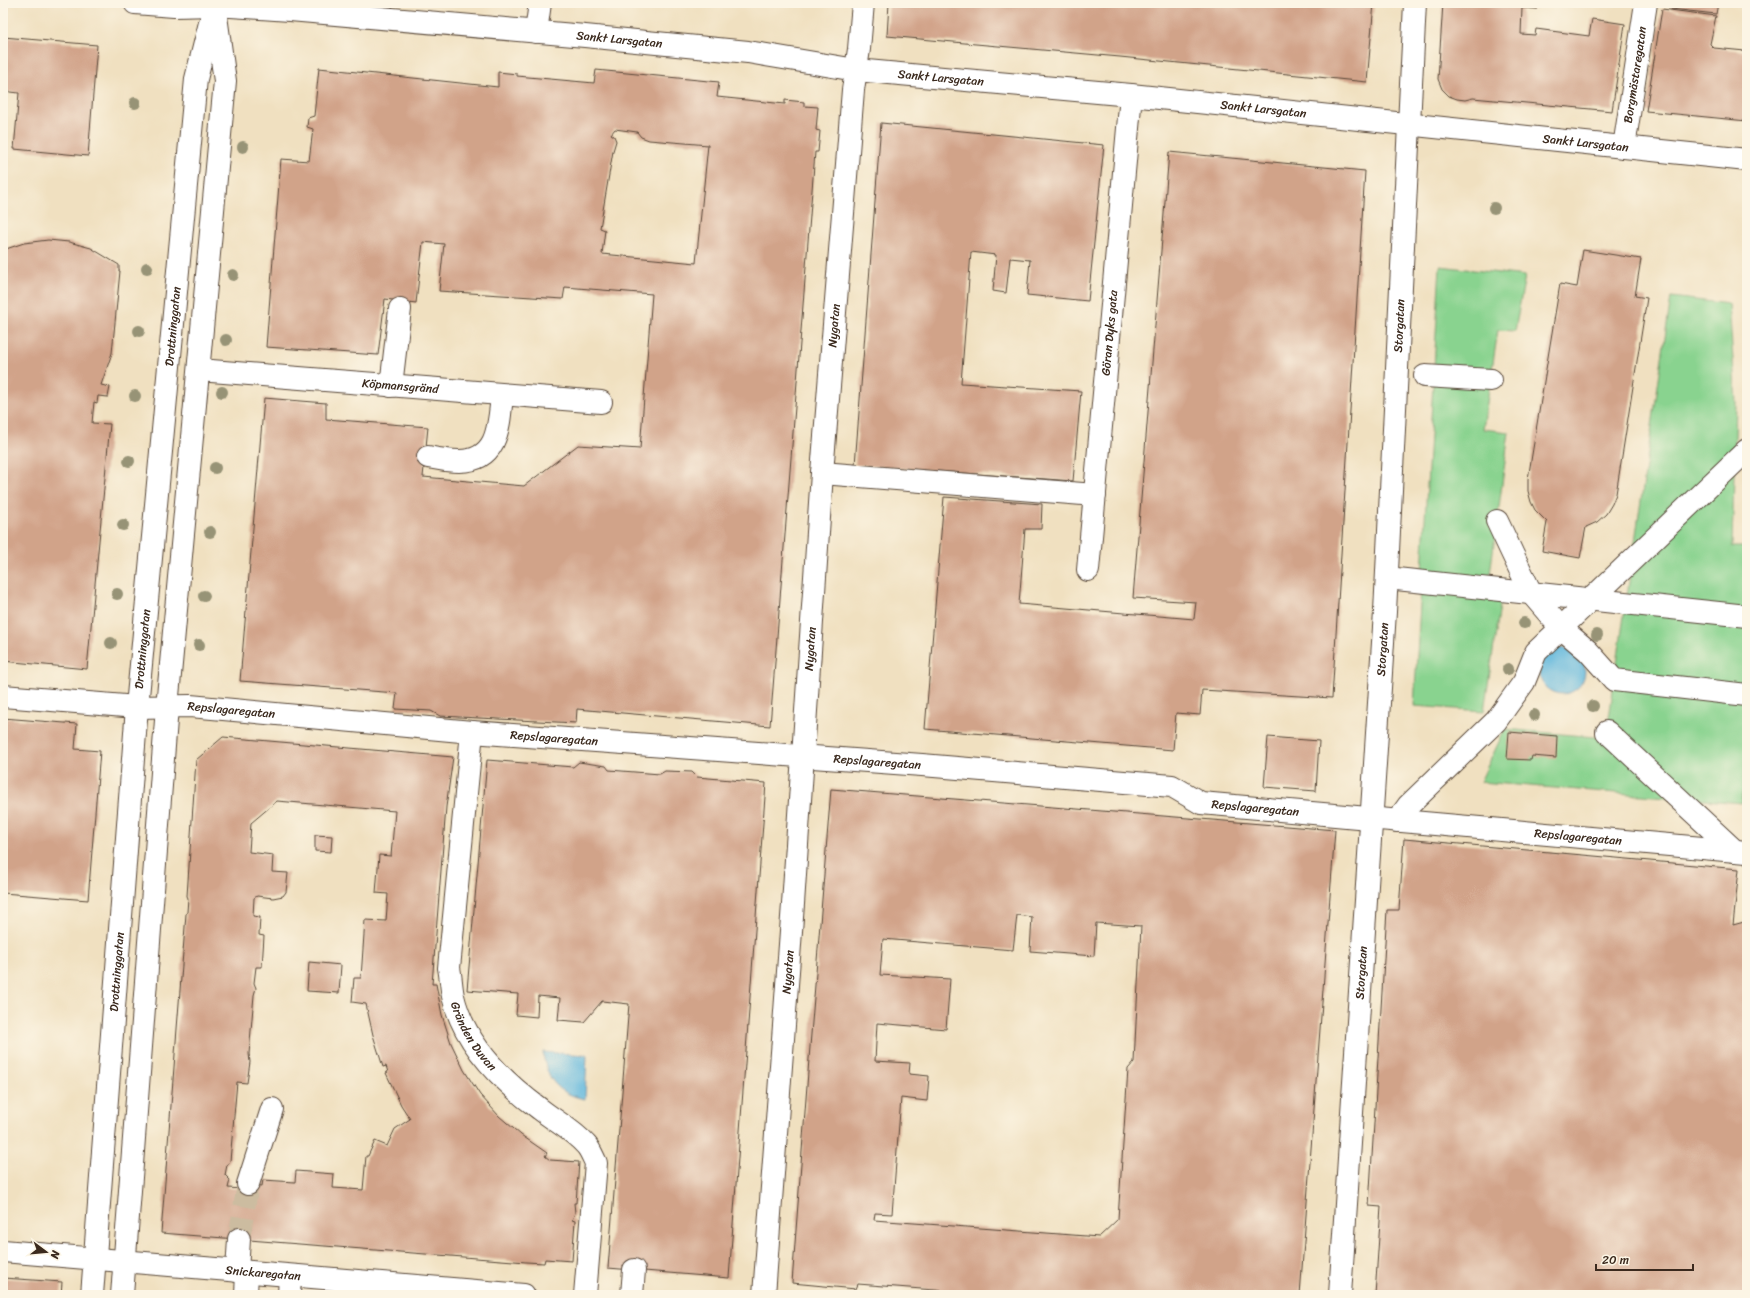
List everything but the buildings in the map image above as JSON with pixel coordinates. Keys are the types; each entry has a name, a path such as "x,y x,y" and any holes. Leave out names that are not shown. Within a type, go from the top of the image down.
{"street":[{"name":"Sankt Larsgatan","path":"135,3 174,6 215,4 748,52 856,70 1131,96 1747,160"},
{"path":"536,32 540,3"},
{"name":"Nygatan","path":"764,1295 822,474 852,90 856,70 863,3"},
{"name":"Storgatan","path":"1340,1295 1387,578 1415,3"},
{"name":"Borgmästaregatan","path":"1624,147 1646,3"},
{"path":"122,1295 167,707 225,81 215,4"},
{"name":"Drottninggatan","path":"92,1295 137,707 196,79 215,4"},
{"name":"Göran Dyks gata","path":"1088,570 1131,96"},
{"path":"391,386 400,309"},
{"name":"Köpmansgränd","path":"199,370 601,402"},
{"path":"1425,376 1491,380"},
{"path":"428,457 460,461 479,457 488,450 492,446 497,435 502,394"},
{"path":"1397,821 1408,806 1496,721 1524,682 1536,652 1747,450"},
{"path":"822,474 1095,495"},
{"path":"1497,521 1531,593 1562,628 1588,651 1614,680 1747,695"},
{"path":"1387,578 1747,616"},
{"name":"Repslagaregatan","path":"3,696 137,707 190,706 472,732 803,756 1172,786 1201,803 1741,852"},
{"name":"Gränden Duvan","path":"472,732 449,968 453,996 462,1021 475,1045 490,1066 517,1090 569,1130 587,1146 596,1163 585,1295"},
{"path":"1607,732 1741,852"},
{"path":"248,1184 272,1109"},
{"path":"239,1239 246,1295"},
{"name":"Snickaregatan","path":"3,1251 242,1272 289,1286 524,1295"},
{"path":"632,1295 634,1270"}],"green space":[{"path":"1440,266 1525,276 1515,331 1498,330 1483,429 1509,432 1488,589 1501,599 1484,711 1414,706"},
{"path":"1671,297 1729,304 1736,402 1732,547 1747,547 1747,742 1742,803 1480,782 1505,729 1606,738"}],"water":[{"path":"1562,648 1575,652 1581,658 1585,671 1581,684 1575,690 1562,694 1549,690 1543,684 1539,671 1543,658 1549,652"},
{"path":"543,1052 587,1055 585,1099 567,1093 555,1084 547,1070"}],"tunnel":[{"path":"239,1239 248,1184"}]}
